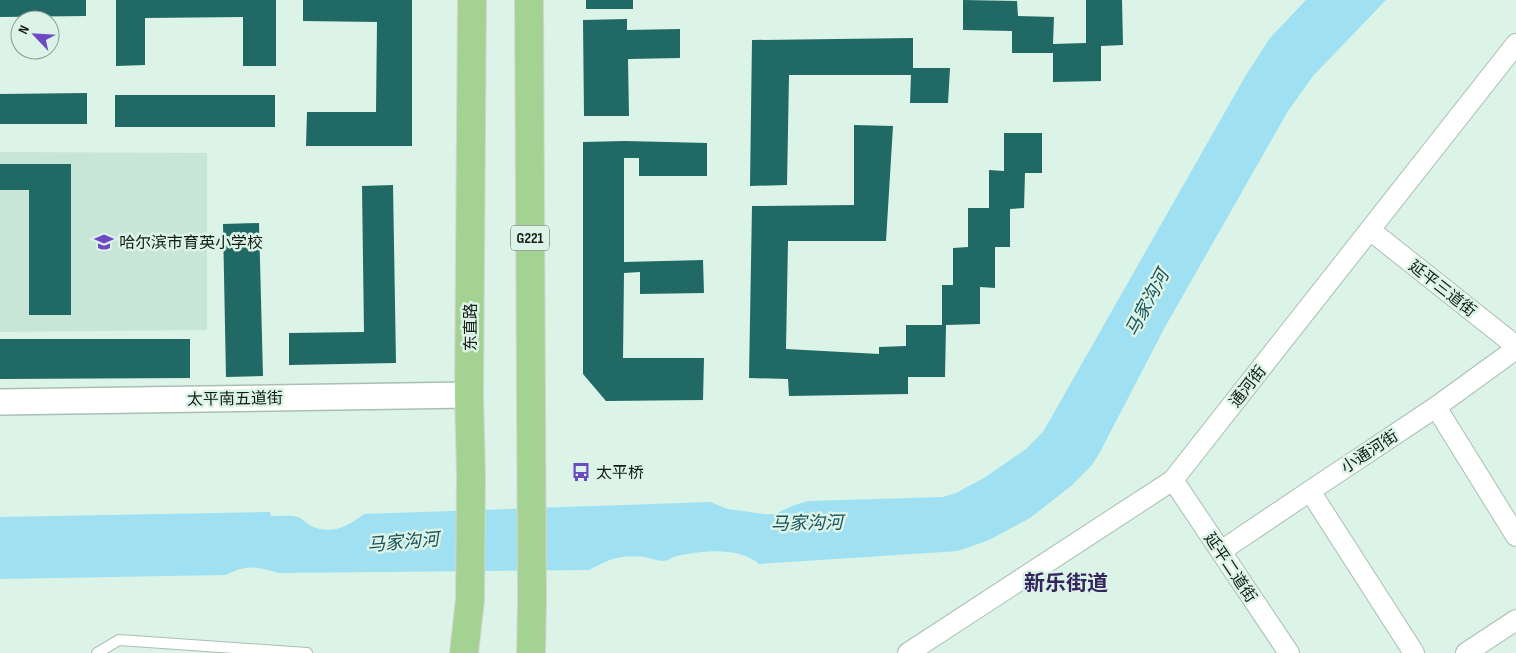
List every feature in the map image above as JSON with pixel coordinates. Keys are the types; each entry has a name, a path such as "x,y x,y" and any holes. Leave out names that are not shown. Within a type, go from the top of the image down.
{"highway":[{"name":"东直路","path":"464,653 470,600 471,474 469,395 472,0"},
{"name":"G221","path":"529,0 531,653"}],"street":[{"name":"通河街","path":"921,650 1173,480 1516,44"},
{"name":"延平三道街","path":"1370,230 1516,347"},
{"name":"小通河街","path":"1221,551 1436,408 1516,347"},
{"name":"太平南五道街","path":"0,402 469,395"},
{"path":"1436,408 1516,536"},
{"name":"延平二道街","path":"1173,480 1290,653"},
{"path":"1310,491 1414,653"},
{"path":"1466,653 1516,620"}],"lane":[{"path":"97,653 119,640 307,653"}],"shaded area":[{"name":"哈尔滨市育英小学校","path":"0,152 207,153 207,330 0,332"}],"water":[{"name":"马家沟河","path":"1306,0 1386,0 1313,76 1288,111 1165,327 1092,465 1071,486 1030,518 989,540 958,551 759,564 741,554 720,551 677,556 663,561 636,556 622,557 609,560 589,570 279,573 265,569 247,568 226,575 0,579 0,517 270,512 271,516 298,517 318,529 332,530 352,523 364,514 710,502 728,509 775,514 808,501 943,497 956,493 984,478 1026,449 1043,432 1246,75 1270,38"}],"building":[{"path":"0,0 86,0 86,16 60,16 60,10 10,10 10,17 0,17"},
{"path":"116,0 276,0 276,66 243,66 243,17 145,18 145,65 116,66"},
{"path":"303,0 412,0 412,146 306,146 307,112 376,112 377,22 303,21"},
{"path":"586,0 633,0 633,9 586,9"},
{"path":"963,0 1017,1 1018,16 1054,17 1053,44 1086,43 1086,0 1122,0 1123,45 1101,46 1101,81 1053,82 1053,53 1012,53 1012,31 963,30"},
{"path":"627,19 627,30 680,29 680,58 628,59 629,116 584,116 583,20"},
{"path":"913,38 913,68 950,68 948,103 910,103 911,75 789,75 787,185 750,186 752,40"},
{"path":"87,93 87,124 0,124 0,94"},
{"path":"115,95 275,95 275,127 115,127"},
{"path":"854,125 893,126 886,241 788,241 786,349 879,354 879,347 906,346 906,325 942,325 942,285 953,285 953,248 968,247 968,208 989,208 989,170 1004,171 1004,133 1042,133 1042,173 1025,173 1024,208 1010,209 1010,247 995,247 995,288 980,287 980,324 946,325 945,377 908,377 908,394 789,396 788,379 749,378 752,206 854,205"},
{"path":"583,142 707,143 707,176 639,176 639,158 624,158 624,262 703,260 704,293 640,294 640,272 624,273 623,358 704,358 703,400 606,401 583,374"},
{"path":"0,164 71,164 71,315 29,315 29,190 0,190"},
{"path":"393,185 396,363 289,365 289,333 364,332 362,186"},
{"path":"259,223 263,376 226,377 223,224"},
{"path":"0,339 190,339 190,378 0,379"}],"place":[{"name":"哈尔滨市育英小学校","path":"104,242"},
{"name":"太平桥","path":"581,472"}],"district":[{"name":"新乐街道","path":"1066,583"}]}
